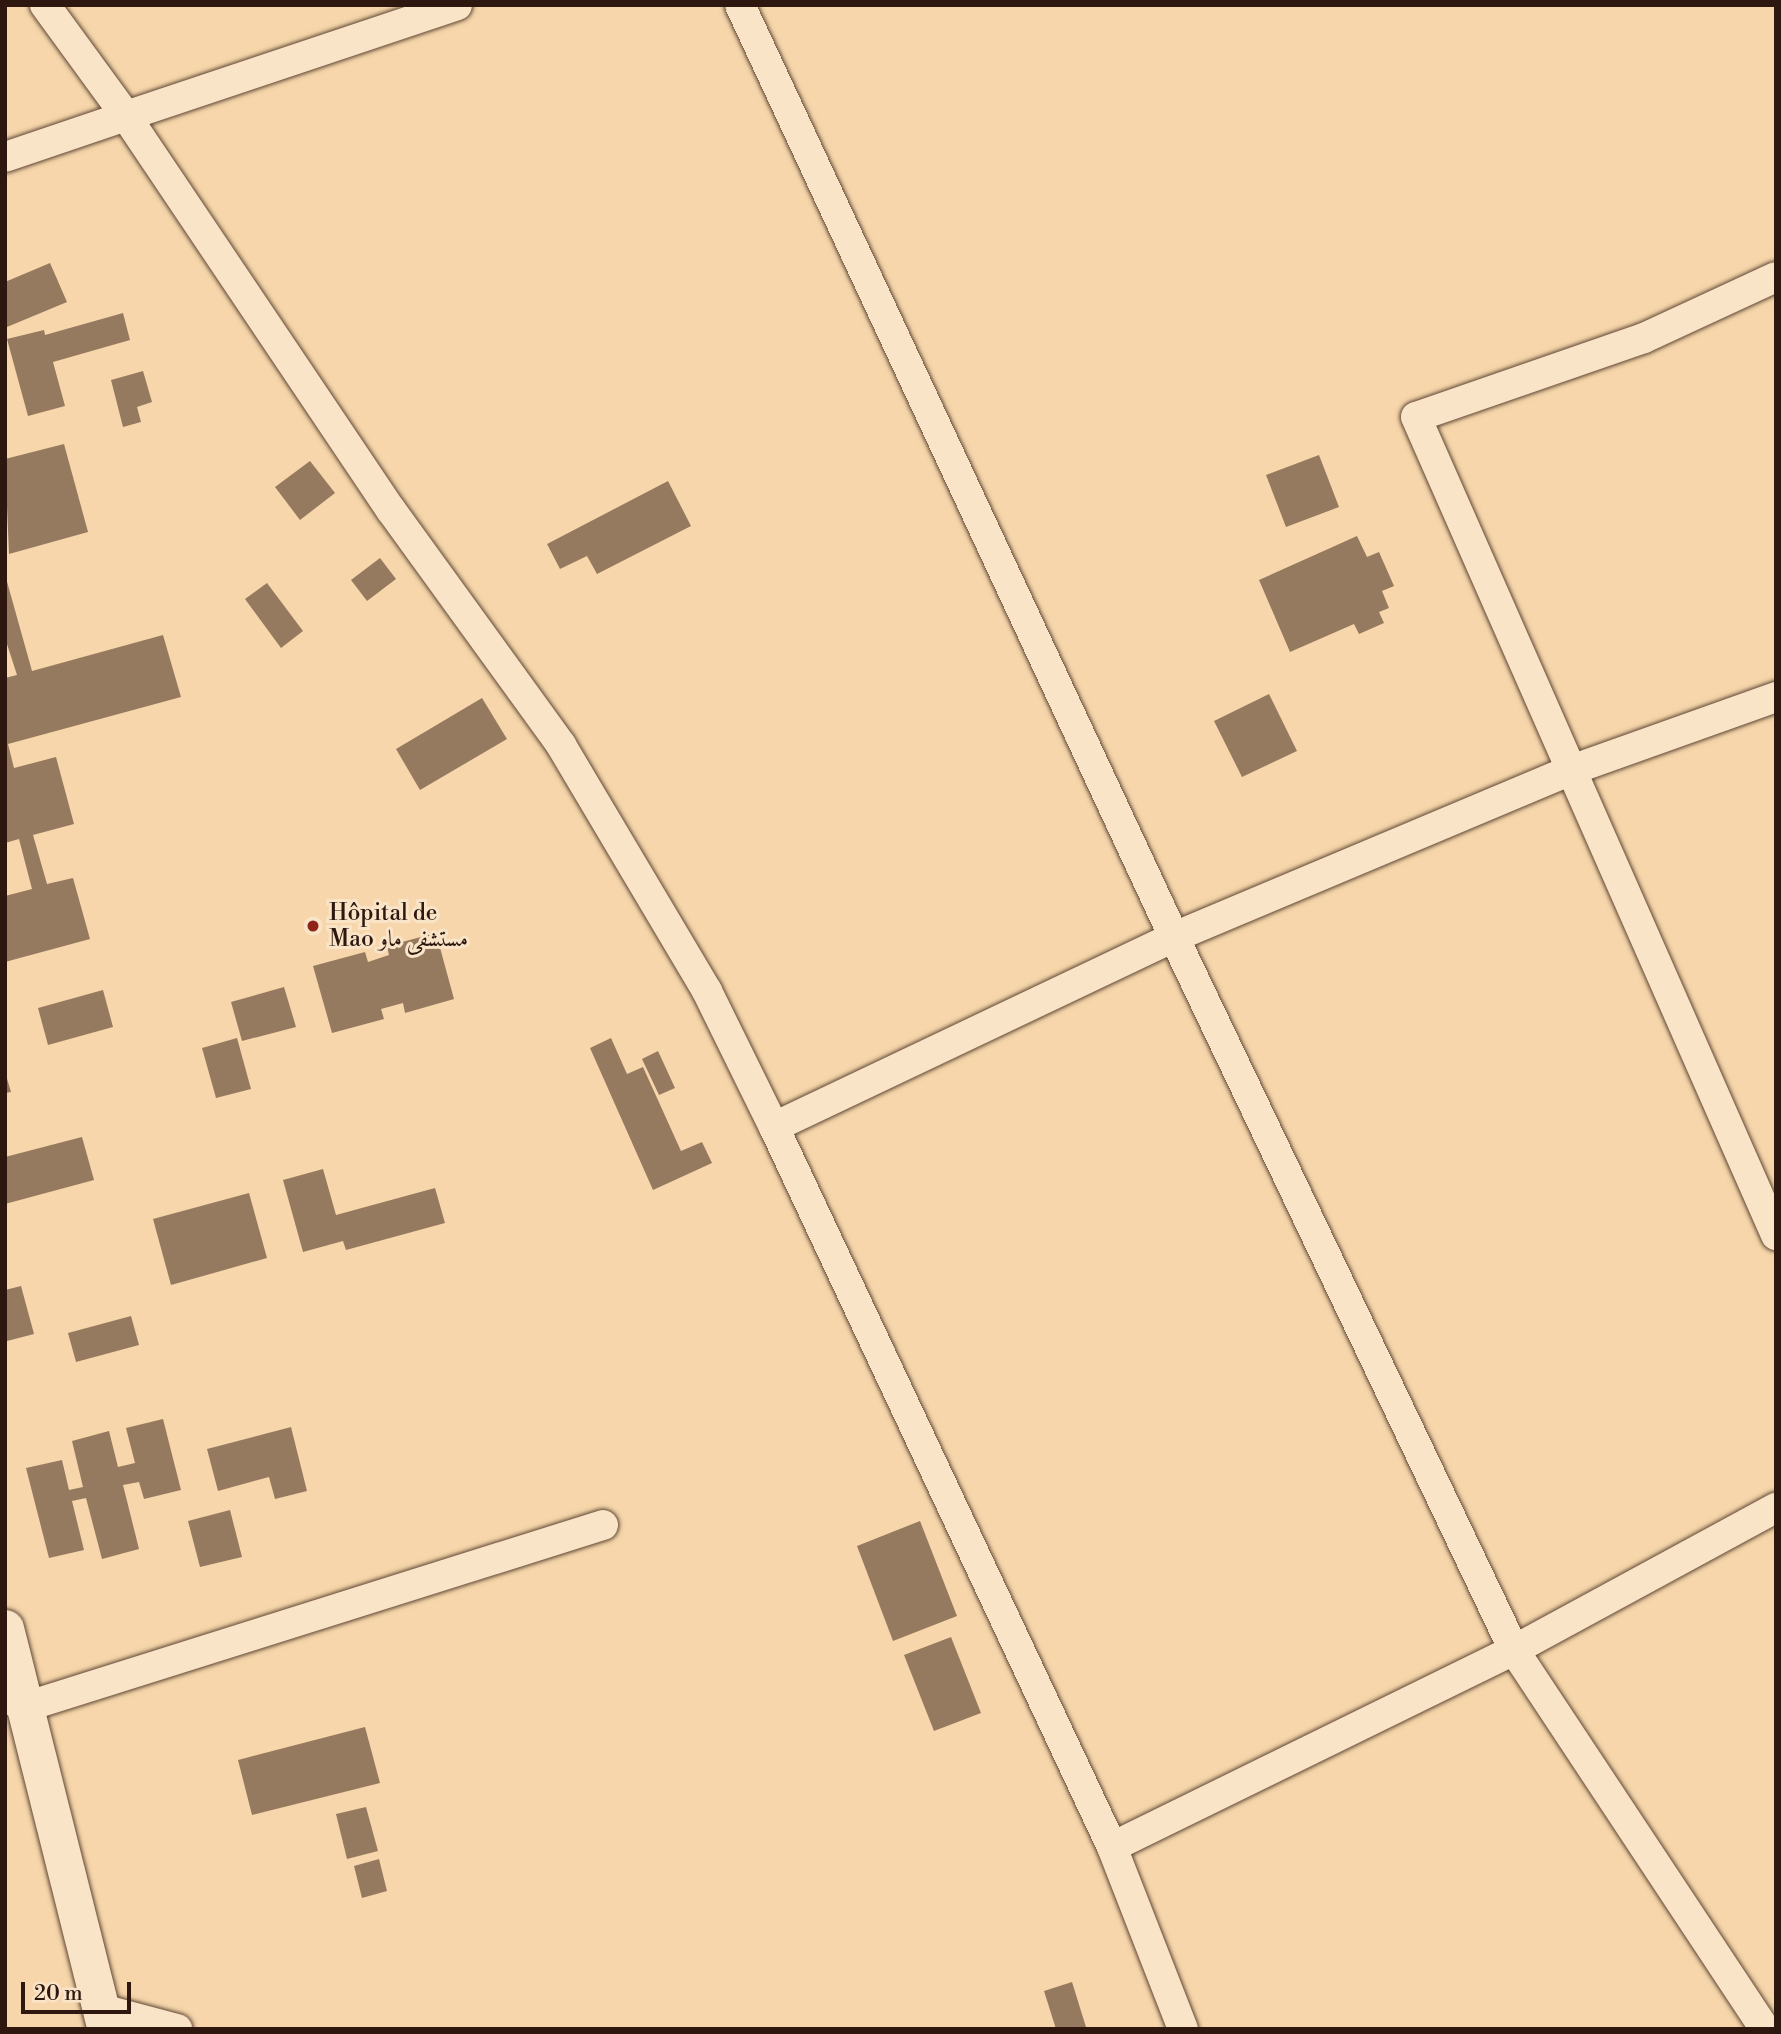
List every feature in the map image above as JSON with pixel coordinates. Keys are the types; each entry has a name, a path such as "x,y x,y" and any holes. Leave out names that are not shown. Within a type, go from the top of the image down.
{"street":[{"path":"45,5 126,116 391,510 561,745 707,991 774,1127 1111,1847 1182,2029"},
{"path":"5,157 457,5"},
{"path":"740,5 1174,936 1514,1650 1765,2029"},
{"path":"1776,277 1644,338 1416,417 1776,1235"},
{"path":"774,1127 1174,936 1571,770 1776,697"},
{"path":"1111,1847 1514,1650 1776,1508"},
{"path":"15,1702 603,1525"},
{"path":"5,1628 15,1702 104,2019 177,2029"}],"building":[{"path":"50,263 67,302 7,327 5,282"},
{"path":"123,313 130,340 53,362 65,406 28,416 7,339 44,330 45,335"},
{"path":"143,371 152,402 137,407 141,422 123,427 111,380"},
{"path":"64,444 88,532 9,554 5,459"},
{"path":"1319,455 1339,507 1286,527 1266,475"},
{"path":"310,461 335,493 300,520 275,487"},
{"path":"668,481 691,526 597,574 587,556 560,569 547,544"},
{"path":"1357,536 1367,557 1379,552 1394,586 1382,591 1389,608 1379,612 1384,623 1359,634 1354,624 1290,652 1259,580"},
{"path":"380,558 396,579 367,601 351,580"},
{"path":"6,578 32,671 163,635 181,697 8,744 14,768 56,757 74,824 33,835 47,884 73,878 90,939 5,962 5,896 32,889 19,839 5,843 5,678 17,675 5,638"},
{"path":"267,583 303,631 281,648 245,599"},
{"path":"1269,694 1297,751 1242,777 1214,721"},
{"path":"482,698 507,739 420,790 396,749"},
{"path":"436,933 454,999 405,1013 403,1003 381,1009 384,1019 332,1033 313,966 365,952 368,962 389,955 387,946"},
{"path":"284,987 296,1027 242,1041 231,1002"},
{"path":"103,990 113,1027 48,1045 38,1008"},
{"path":"237,1038 251,1089 216,1098 202,1048"},
{"path":"611,1038 627,1074 643,1067 681,1151 702,1142 712,1163 653,1190 590,1048"},
{"path":"658,1051 675,1088 659,1095 642,1059"},
{"path":"5,1072 11,1092 5,1093"},
{"path":"82,1137 94,1180 5,1204 5,1157"},
{"path":"323,1169 336,1215 435,1188 445,1223 346,1250 343,1241 303,1252 283,1180"},
{"path":"249,1193 267,1258 171,1285 153,1219"},
{"path":"21,1286 34,1334 7,1341 5,1290"},
{"path":"131,1316 139,1345 76,1362 68,1333"},
{"path":"163,1419 181,1490 144,1499 139,1482 123,1485 139,1549 102,1559 86,1498 72,1501 84,1550 49,1558 26,1468 62,1460 69,1490 83,1487 72,1441 109,1431 118,1467 135,1463 126,1428"},
{"path":"291,1427 307,1491 275,1499 269,1477 218,1491 207,1449"},
{"path":"230,1510 242,1557 200,1567 188,1521"},
{"path":"920,1521 957,1616 893,1641 857,1546"},
{"path":"951,1637 981,1713 934,1731 904,1655"},
{"path":"365,1727 380,1783 252,1815 238,1760"},
{"path":"366,1807 378,1851 347,1859 336,1814"},
{"path":"379,1859 387,1891 362,1898 354,1866"},
{"path":"1072,1982 1086,2027 1056,2029 1044,1991"}],"place":[{"name":"Hôpital de Mao مستشفى ماو","path":"313,926"}]}
